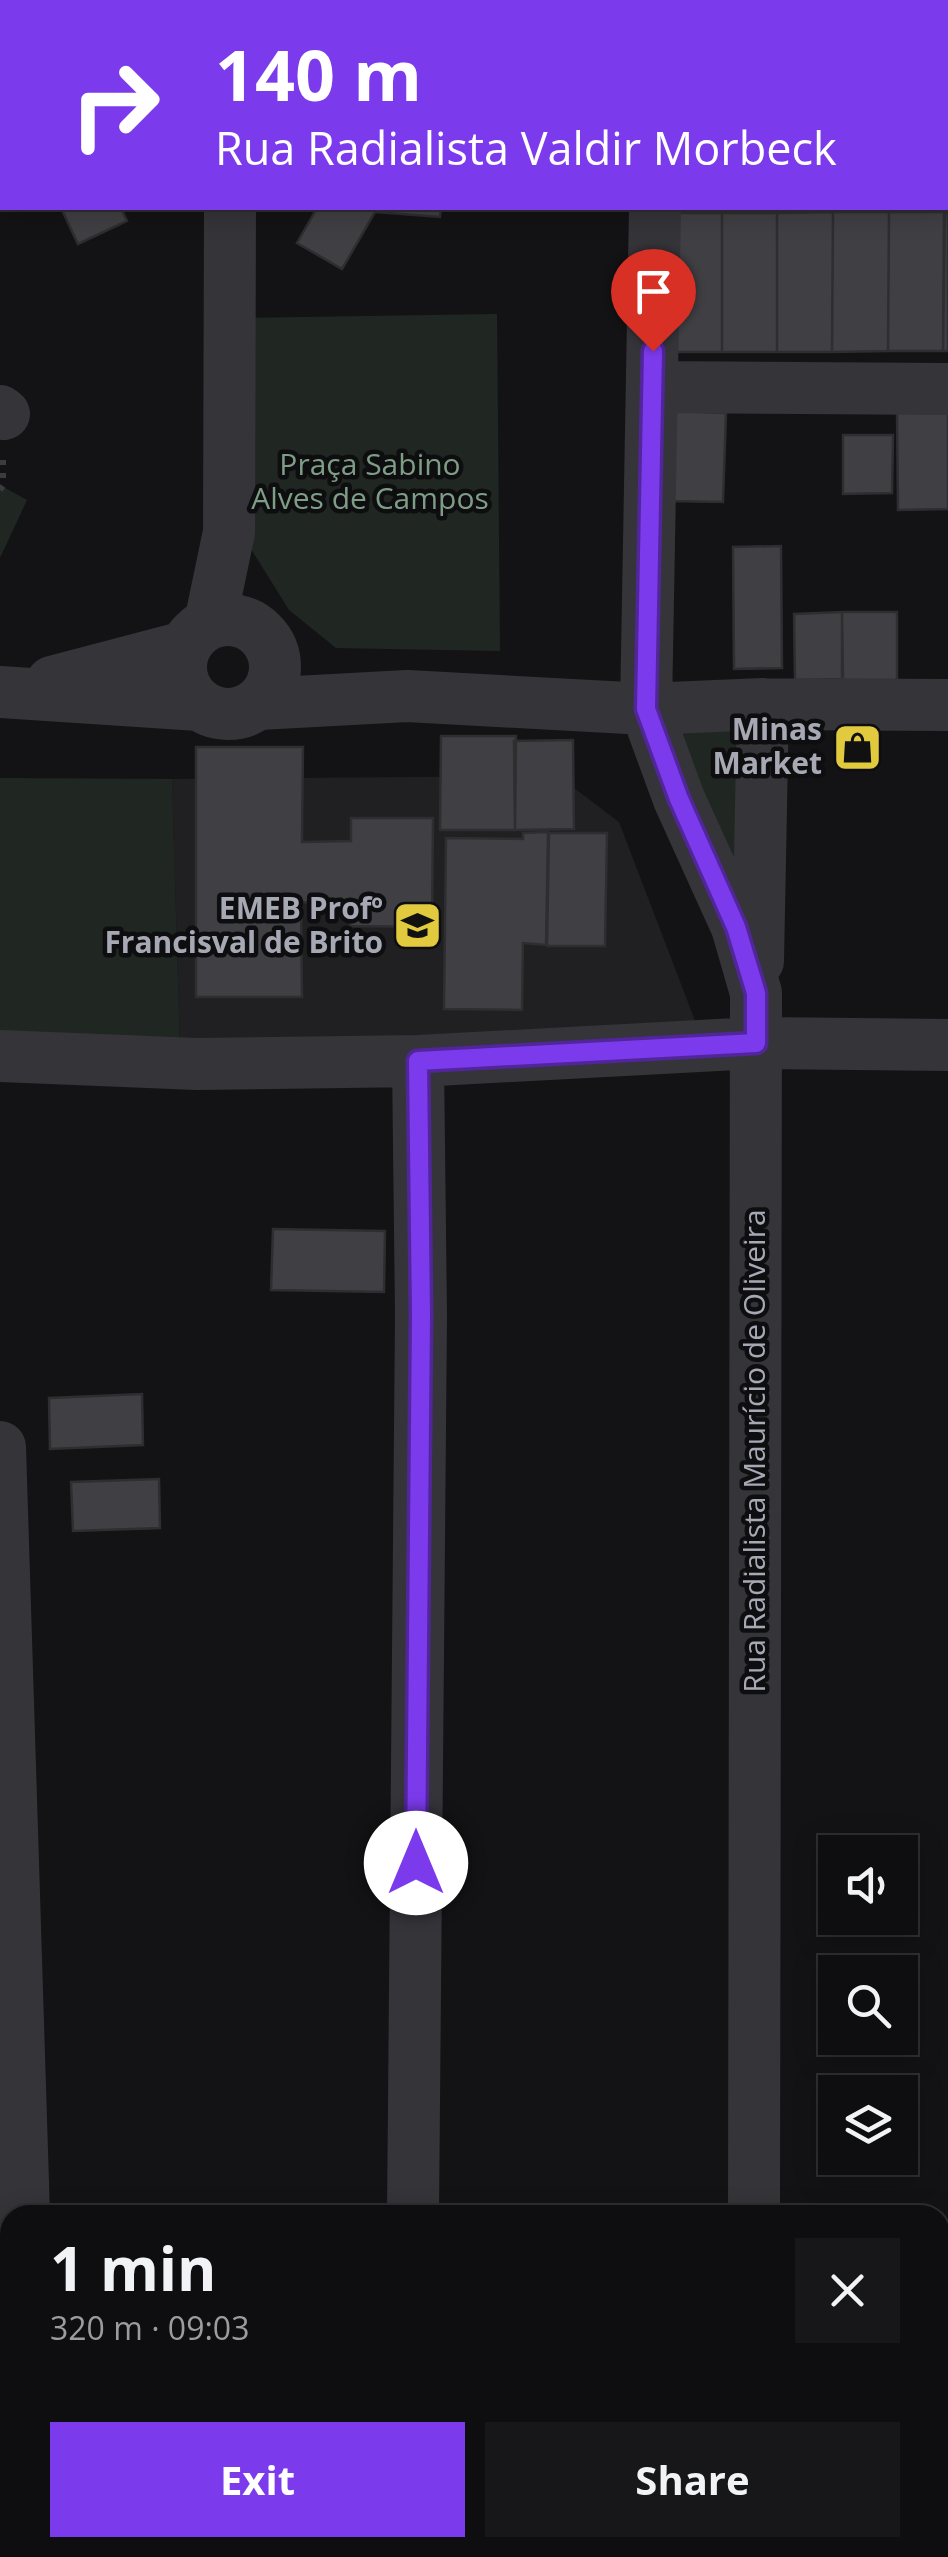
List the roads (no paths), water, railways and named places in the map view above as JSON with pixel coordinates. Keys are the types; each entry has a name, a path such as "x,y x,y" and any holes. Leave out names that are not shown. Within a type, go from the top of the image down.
{"street":[{"path":"199,705 187,692 181,676 228,633 230,210"},
{"path":"646,709 655,210"},
{"path":"652,387 948,388"},
{"path":"6,692 199,705 227,715 243,713 270,692 276,665 228,633"},
{"path":"6,692 228,633 336,678 407,696"},
{"path":"259,704 407,696 646,709 762,704 948,704"},
{"path":"756,1018 762,704"},
{"name":"Rua Radialista Maurício de Oliveira","path":"646,709 679,799 736,927 756,1018 754,2205"},
{"path":"0,1056 197,1064 418,1061 756,1018 948,1045"},
{"path":"413,2205 421,1334 418,1061"},
{"path":"0,1447 10,2074 23,2205"}],"place":[{"name":"Minas Market","path":"857,747"},
{"name":"EMEB Profº Francisval de Brito","path":"418,926"}],"park label":[{"name":"Praça Sabino Alves de Campos","path":"370,482"}]}
